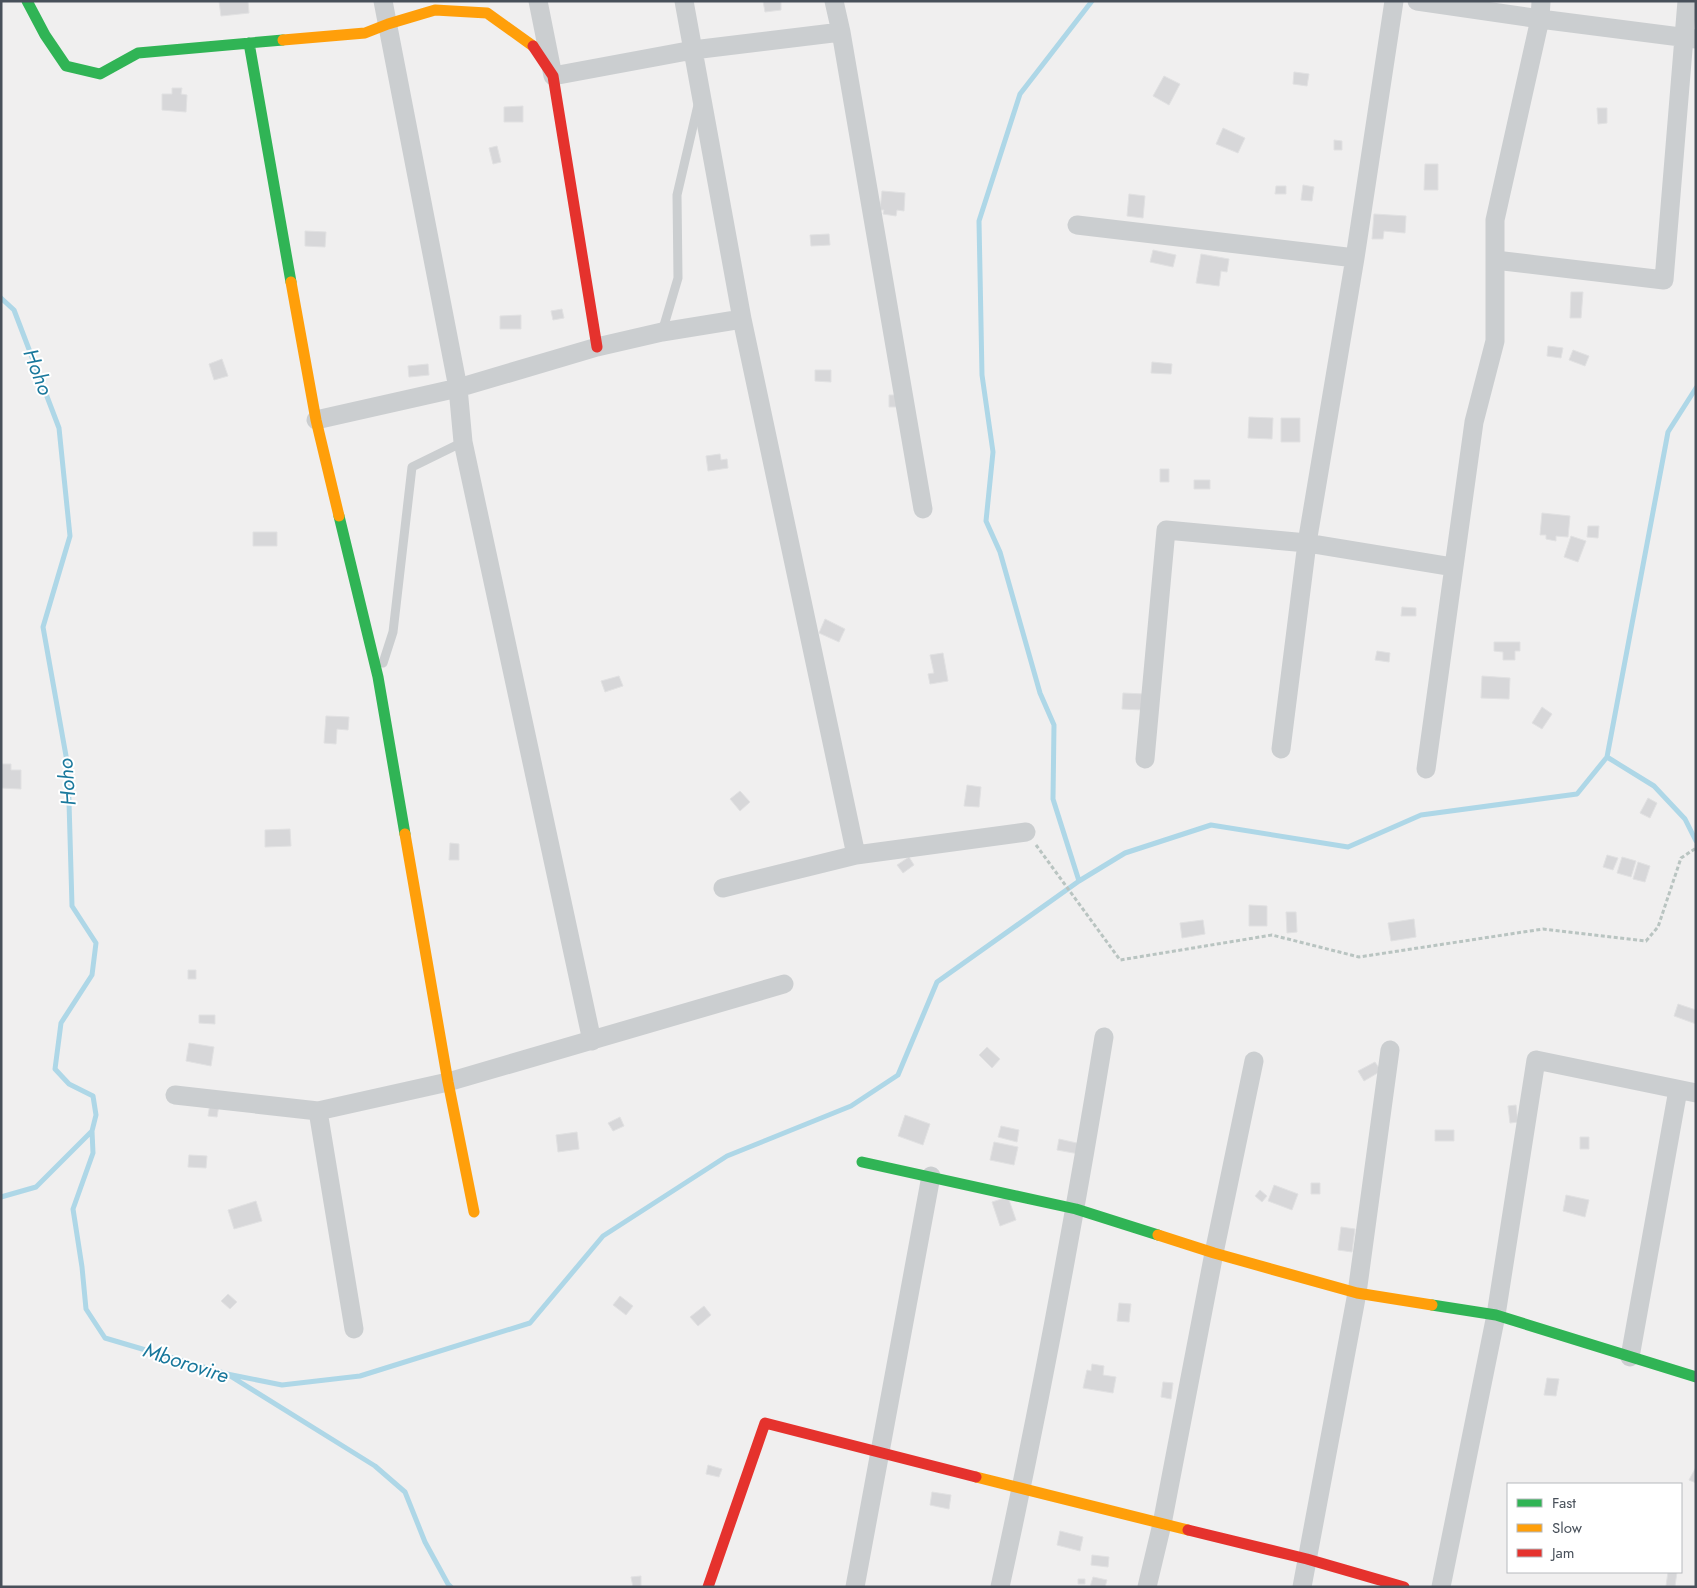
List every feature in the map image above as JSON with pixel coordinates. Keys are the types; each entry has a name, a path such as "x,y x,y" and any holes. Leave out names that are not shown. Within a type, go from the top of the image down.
{"street":[{"path":"26,1 45,35 66,66 100,74 138,53 364,33 435,10 487,13 535,48 553,76"},
{"path":"382,1 458,388 463,442 592,1041"},
{"path":"538,1 553,76 597,347"},
{"path":"684,1 742,319 856,854"},
{"path":"834,1 841,32 923,509"},
{"path":"1281,749 1307,543 1356,258 1394,1"},
{"path":"1417,1 1540,10 1689,38"},
{"path":"1495,260 1664,280 1689,38 1687,1"},
{"path":"1426,769 1474,422 1496,341 1495,220 1540,10"},
{"path":"553,76 693,50 841,32"},
{"path":"249,43 316,420 378,677 448,1082 474,1212"},
{"path":"1077,225 1356,258"},
{"path":"316,420 458,388 597,347 662,332 742,319"},
{"path":"1145,758 1166,530 1307,543 1453,567"},
{"path":"723,888 856,854 1026,832"},
{"path":"175,1095 318,1111 448,1082 784,984"},
{"path":"1000,1587 1022,1488 1076,1209 1104,1037"},
{"path":"1302,1587 1357,1293 1390,1050"},
{"path":"1441,1587 1496,1315 1536,1060 1687,1092 1630,1356"},
{"path":"1147,1587 1162,1524 1214,1253 1254,1061"},
{"path":"318,1111 354,1329"},
{"path":"862,1162 1076,1209 1214,1253 1357,1293 1496,1315 1696,1377"},
{"path":"855,1587 931,1176"},
{"path":"708,1587 765,1423 1307,1559 1404,1587"}],"lane":[{"path":"662,332 678,278 677,195 701,92"},
{"path":"378,677 393,632 412,467 463,442"}],"path":[{"path":"1026,832 1120,960 1272,935 1359,957 1543,929 1646,941 1658,927 1681,858 1696,848"}],"building":[{"path":"219,1 248,1 249,13 221,16"},
{"path":"763,1 781,1 781,10 765,12"},
{"path":"1294,72 1309,74 1307,86 1293,84"},
{"path":"1164,76 1180,84 1169,105 1153,96"},
{"path":"172,88 182,88 181,94 187,95 186,112 162,110 162,94 172,94"},
{"path":"523,106 523,122 504,122 504,107"},
{"path":"1597,108 1607,108 1607,123 1598,124"},
{"path":"1223,128 1245,138 1238,153 1216,144"},
{"path":"1334,140 1342,141 1342,150 1334,150"},
{"path":"497,146 501,162 493,164 489,148"},
{"path":"1425,164 1438,164 1438,190 1424,190"},
{"path":"1303,185 1314,187 1312,201 1301,200"},
{"path":"1276,186 1286,186 1286,194 1275,194"},
{"path":"882,191 905,193 904,211 897,210 896,216 883,214 884,210 880,210"},
{"path":"1129,194 1145,196 1143,218 1127,216"},
{"path":"1374,214 1406,216 1405,233 1384,231 1383,239 1372,239"},
{"path":"305,231 326,232 325,247 305,246"},
{"path":"829,234 830,245 811,246 810,235"},
{"path":"1153,250 1176,255 1173,267 1150,262"},
{"path":"1201,254 1229,259 1227,272 1221,271 1219,286 1196,283"},
{"path":"1571,292 1583,292 1581,318 1570,318"},
{"path":"562,309 564,318 553,320 551,311"},
{"path":"521,315 521,329 500,329 500,316"},
{"path":"1548,346 1563,348 1561,358 1547,356"},
{"path":"1573,350 1589,356 1585,366 1569,360"},
{"path":"222,359 228,376 214,380 209,364"},
{"path":"1152,362 1172,364 1171,374 1151,373"},
{"path":"428,364 429,375 409,377 408,366"},
{"path":"815,370 831,370 831,382 815,381"},
{"path":"889,395 906,395 906,407 889,407"},
{"path":"1249,417 1273,418 1272,439 1248,438"},
{"path":"1281,418 1300,418 1300,442 1281,442"},
{"path":"720,454 721,460 727,459 728,468 708,471 706,456"},
{"path":"1160,469 1169,469 1169,482 1160,482"},
{"path":"1194,480 1210,480 1210,489 1194,489"},
{"path":"1542,513 1570,516 1568,537 1556,536 1556,541 1546,539 1546,535 1540,535"},
{"path":"1588,526 1599,526 1598,538 1587,537"},
{"path":"253,532 277,532 277,546 253,546"},
{"path":"1571,536 1586,541 1578,562 1564,557"},
{"path":"1402,607 1416,608 1416,616 1401,616"},
{"path":"825,619 845,629 839,642 819,633"},
{"path":"1494,642 1520,642 1520,651 1515,651 1515,660 1503,660 1503,652 1494,651"},
{"path":"1377,651 1390,653 1389,662 1375,660"},
{"path":"943,653 948,681 930,684 928,674 934,673 930,655"},
{"path":"619,676 623,686 605,692 601,681"},
{"path":"1482,676 1510,678 1509,699 1481,698"},
{"path":"1123,693 1144,694 1143,710 1122,709"},
{"path":"1542,707 1552,714 1542,729 1532,723"},
{"path":"326,716 349,717 348,730 337,729 336,744 324,743"},
{"path":"2,764 11,764 11,770 21,770 21,789 1,788"},
{"path":"967,785 981,787 979,807 964,806"},
{"path":"740,791 750,802 740,811 730,799"},
{"path":"1648,798 1657,803 1650,818 1640,813"},
{"path":"290,829 291,846 265,847 265,830"},
{"path":"450,843 459,844 459,860 449,860"},
{"path":"1607,855 1618,858 1613,870 1603,867"},
{"path":"909,857 914,865 903,873 897,865"},
{"path":"1622,857 1636,861 1631,877 1617,873"},
{"path":"1638,862 1650,866 1645,882 1633,879"},
{"path":"1249,905 1267,906 1267,926 1249,926"},
{"path":"1286,912 1296,912 1297,932 1287,933"},
{"path":"1414,919 1416,937 1391,941 1388,923"},
{"path":"1203,920 1205,934 1182,938 1180,923"},
{"path":"188,970 196,970 196,979 188,979"},
{"path":"1678,1004 1696,1010 1696,1024 1674,1016"},
{"path":"199,1015 215,1015 215,1024 199,1023"},
{"path":"189,1043 214,1047 211,1066 186,1061"},
{"path":"987,1047 1000,1059 992,1068 979,1055"},
{"path":"1375,1062 1381,1071 1364,1081 1358,1071"},
{"path":"210,1104 219,1105 217,1117 208,1116"},
{"path":"1516,1105 1518,1122 1510,1123 1508,1106"},
{"path":"905,1115 930,1124 923,1145 898,1136"},
{"path":"620,1117 624,1126 613,1131 608,1123"},
{"path":"1001,1126 1019,1130 1017,1142 998,1137"},
{"path":"1435,1130 1454,1130 1454,1141 1435,1141"},
{"path":"577,1132 579,1149 558,1152 556,1135"},
{"path":"1580,1137 1589,1137 1589,1149 1580,1149"},
{"path":"1059,1139 1081,1144 1079,1154 1057,1150"},
{"path":"994,1142 1018,1147 1014,1165 990,1160"},
{"path":"189,1155 207,1156 206,1168 188,1167"},
{"path":"1311,1183 1320,1183 1320,1194 1311,1194"},
{"path":"1274,1185 1298,1194 1292,1210 1268,1201"},
{"path":"1260,1190 1267,1196 1262,1202 1255,1196"},
{"path":"1566,1195 1589,1200 1585,1217 1563,1211"},
{"path":"1008,1197 1016,1220 1000,1226 992,1202"},
{"path":"256,1201 262,1221 234,1229 228,1210"},
{"path":"1341,1227 1355,1229 1352,1252 1338,1250"},
{"path":"228,1294 237,1302 230,1309 221,1301"},
{"path":"620,1296 633,1306 626,1315 613,1305"},
{"path":"1119,1303 1131,1304 1129,1322 1117,1321"},
{"path":"704,1306 711,1315 698,1326 690,1317"},
{"path":"1092,1364 1104,1366 1103,1375 1116,1377 1113,1393 1083,1388 1087,1370 1091,1371"},
{"path":"1547,1378 1559,1379 1556,1396 1544,1395"},
{"path":"1163,1382 1173,1383 1171,1399 1161,1397"},
{"path":"708,1465 722,1469 719,1477 706,1474"},
{"path":"1696,1467 1696,1483 1689,1480"},
{"path":"932,1492 951,1495 949,1509 930,1505"},
{"path":"1060,1531 1083,1537 1080,1551 1057,1545"},
{"path":"1092,1555 1109,1557 1108,1567 1091,1565"},
{"path":"1668,1573 1677,1573 1675,1586 1666,1586"},
{"path":"641,1576 641,1586 633,1587 631,1577"},
{"path":"1093,1577 1107,1580 1105,1587 1090,1587"},
{"path":"1078,1579 1085,1579 1085,1584 1078,1584"}],"waterway":[{"path":"1079,881 1053,799 1054,725 1040,693 1000,552 986,521 993,452 982,375 979,221 1020,94 1092,1"},
{"name":"Hoho","path":"1,298 14,310 59,428 70,536 43,627 68,767 72,906 96,943 92,975 61,1023 55,1069 69,1084 93,1096 96,1115 92,1131 36,1187 1,1197"},
{"path":"227,1374 282,1385 360,1376 530,1323 603,1236 727,1156 851,1106 898,1075 937,982 1079,881 1125,853 1211,825 1348,847 1421,815 1577,794 1607,757 1668,432 1696,388"},
{"path":"1607,757 1654,786 1685,819 1696,841"},
{"name":"Mborovire","path":"92,1131 93,1153 73,1209 86,1309 105,1338 227,1374 375,1466 405,1492 425,1542 451,1587"}],"traffic: fast":[{"path":"27,1 45,35 66,66 100,74 138,53 283,40"},
{"path":"249,43 291,282"},
{"path":"339,516 378,677 405,834"},
{"path":"862,1162 1076,1209 1158,1235"},
{"path":"1432,1305 1496,1315 1696,1377"}],"traffic: slow":[{"path":"283,40 365,33 435,10 487,13 533,46"},
{"path":"291,282 316,420 339,516"},
{"path":"405,834 448,1082 474,1212"},
{"path":"1158,1235 1214,1253 1357,1293 1432,1305"},
{"path":"976,1477 1188,1530"}],"traffic: jam":[{"path":"533,46 553,76 597,347"},
{"path":"708,1587 765,1423 976,1477"},
{"path":"1188,1530 1307,1559 1404,1587"}]}
